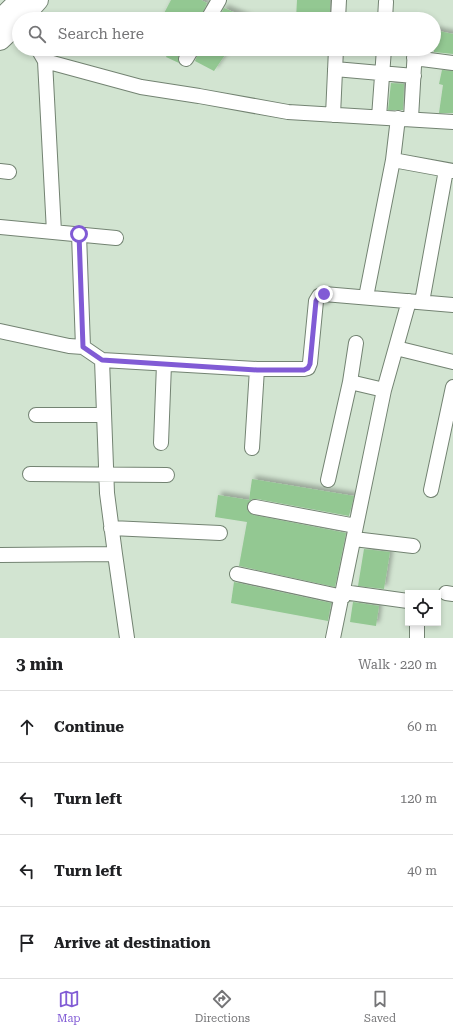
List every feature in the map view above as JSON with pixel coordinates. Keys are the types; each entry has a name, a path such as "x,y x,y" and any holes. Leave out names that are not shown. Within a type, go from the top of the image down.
{"street":[{"path":"0,40 12,12 38,0"},
{"path":"212,12 218,0"},
{"path":"338,12 339,0"},
{"path":"385,12 386,2"},
{"path":"42,56 54,232"},
{"path":"45,56 141,87 288,112 453,122"},
{"path":"333,115 336,56"},
{"path":"380,117 384,56"},
{"path":"366,297 393,160 405,118 414,76 415,56"},
{"path":"423,56 453,63"},
{"path":"335,69 414,76"},
{"path":"333,638 384,390 396,348 416,302 450,171 393,160"},
{"path":"0,226 116,238"},
{"path":"79,234 83,347"},
{"path":"0,331 69,346 83,347 102,360 257,370 304,370 308,368 316,301 319,296 324,294 453,305"},
{"path":"328,480 350,382 356,343"},
{"path":"396,348 453,362"},
{"path":"102,360 106,475 111,528 126,638"},
{"path":"161,443 164,364"},
{"path":"252,448 257,370"},
{"path":"350,382 384,390"},
{"path":"431,490 453,387"},
{"path":"36,415 104,415"},
{"path":"30,474 167,475"},
{"path":"255,507 355,533 413,546"},
{"path":"111,528 220,533"},
{"path":"0,555 115,554"},
{"path":"237,574 343,594 405,601"},
{"path":"416,638 417,626"}],"building":[{"path":"171,0 201,0 207,3 203,12 165,12"},
{"path":"297,0 330,0 330,12 296,12"},
{"path":"224,8 233,12 222,12"},
{"path":"441,31 453,34 453,54 441,53"},
{"path":"179,56 179,63 166,57"},
{"path":"197,56 224,56 214,71 195,61"},
{"path":"442,70 453,71 453,113 439,113 443,85 439,84"},
{"path":"391,83 404,84 403,110 388,110"},
{"path":"252,479 354,496 349,516 257,499 252,499 247,505 247,510 253,515 346,533 335,587 239,566 247,522 215,517 218,495 249,500"},
{"path":"364,549 390,552 384,589 358,586"},
{"path":"234,582 331,603 328,621 231,603"},
{"path":"353,602 379,606 376,626 350,622"}],"route":[{"path":"79,234 83,347 102,360 257,370 304,370 308,368 310,364 316,301 319,296 324,294"}]}
